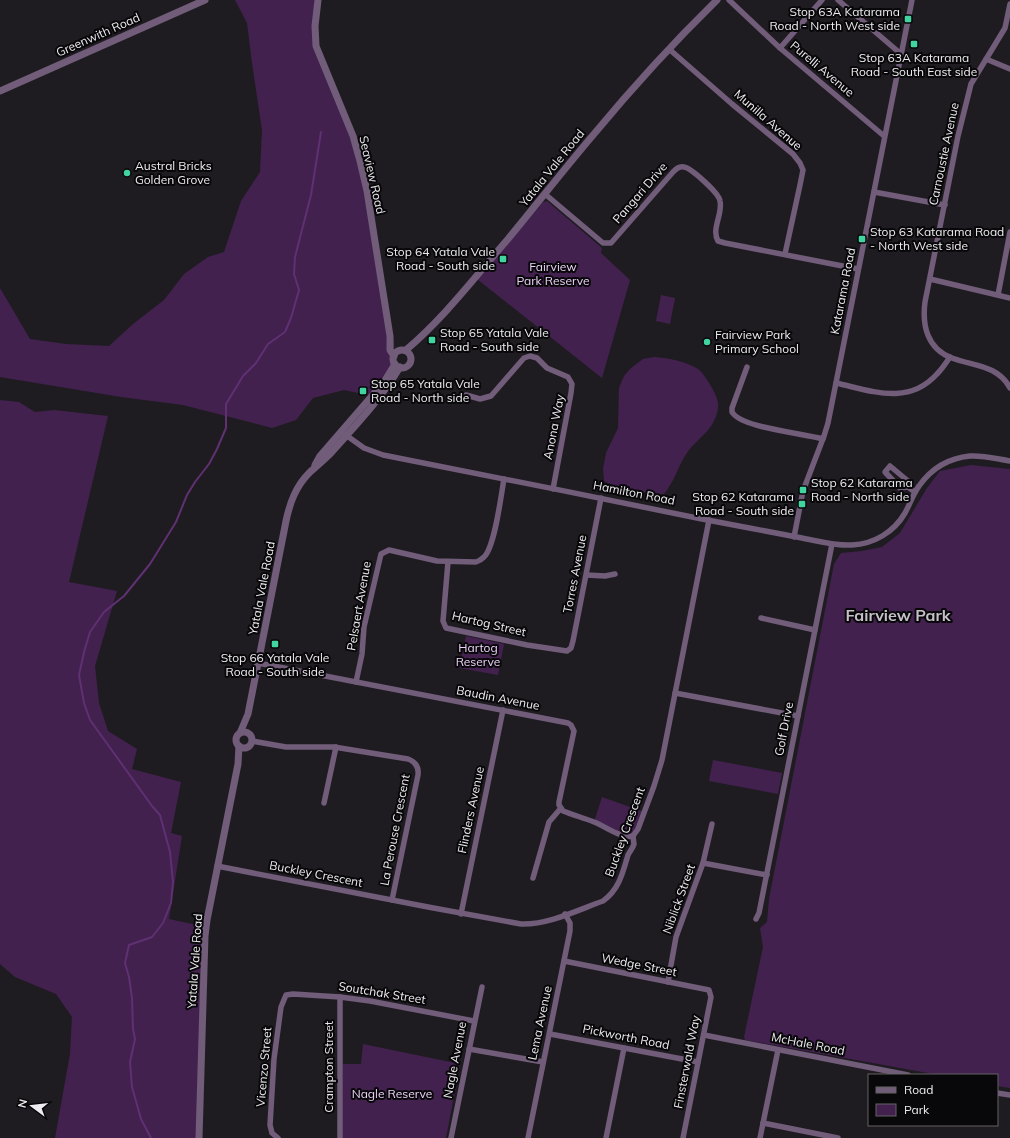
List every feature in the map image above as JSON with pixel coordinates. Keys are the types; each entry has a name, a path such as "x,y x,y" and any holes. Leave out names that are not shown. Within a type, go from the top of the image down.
{"street":[{"name":"Greenwith Road","path":"0,91 205,0"},
{"name":"Seaview Road","path":"318,0 315,26 316,46 353,136 360,161 367,192 390,336 390,350 396,362"},
{"name":"Yatala Vale Road","path":"404,350 424,335 458,298 594,133 685,30 717,0"},
{"name":"Purelli Avenue","path":"729,0 780,48 884,136"},
{"path":"780,48 822,0"},
{"path":"838,0 901,54"},
{"name":"Katarama Road","path":"794,537 803,491 828,423 912,0"},
{"name":"Carnoustie Avenue","path":"1010,4 1005,28 971,84 968,92 944,205 924,311 924,324 928,335 936,347 950,357 987,367 1002,377 1010,388"},
{"name":"Munilla Avenue","path":"669,49 732,104 793,154 800,163 803,170 785,254"},
{"path":"986,59 1010,69"},
{"name":"Pangari Drive","path":"545,194 603,243 611,243 673,172 677,168 684,167 692,171 719,197 721,203 716,233 718,241 858,269"},
{"path":"874,192 944,205"},
{"path":"998,294 1010,232"},
{"path":"930,279 1010,298"},
{"path":"390,336 396,345 404,350 410,354 411,361 407,366 396,362 398,351 404,350"},
{"name":"Anona Way","path":"466,395 480,399 491,396 524,358 530,356 537,358 547,368 568,377 571,380 571,393 553,489"},
{"path":"836,383 887,394 901,394 914,390 929,382 937,375 950,357"},
{"name":"Yatala Vale Road","path":"244,733 289,508 297,489 311,472 320,456 344,434 384,382 396,362"},
{"path":"747,367 732,408 732,412 735,417 750,424 823,439"},
{"name":"Hamilton Road","path":"344,434 364,448 378,454 845,546 872,541 881,536 899,521 915,492 929,474 941,465 954,459 977,456 1010,461"},
{"name":"Pelsaert Avenue","path":"356,682 362,654 364,627 381,554 389,550 437,561 476,562 484,557 490,548 504,479"},
{"path":"908,487 915,492"},
{"name":"Torres Avenue","path":"567,651 571,648 573,641 601,498"},
{"name":"Buckley Crescent","path":"218,866 462,914 507,922 529,924 545,921 603,901 613,893 621,876 630,850 634,844 633,836 638,830 662,760 709,520"},
{"name":"Golf Drive","path":"756,919 759,913 832,544"},
{"name":"Hartog Street","path":"448,562 443,621 446,628 567,651"},
{"path":"587,575 605,576 615,574"},
{"path":"761,618 815,630"},
{"name":"Baudin Avenue","path":"258,663 568,723 573,727 574,731 559,802 561,808"},
{"path":"675,693 798,716"},
{"name":"Flinders Avenue","path":"462,914 503,710"},
{"path":"244,733 251,736 252,741 250,744 243,747 236,741 236,738 244,733"},
{"name":"La Perouse Crescent","path":"252,741 286,747 336,747 408,759 414,762 418,768 418,775 392,900"},
{"name":"Yatala Vale Road","path":"199,1138 205,936 238,764 243,747"},
{"path":"324,803 336,747"},
{"path":"533,878 550,822 561,808 563,811 594,822 618,833 633,836"},
{"name":"Niblick Street","path":"668,982 676,937 703,863 712,824"},
{"path":"703,863 766,875"},
{"name":"Lema Avenue","path":"528,1138 570,931 570,923 565,914"},
{"name":"Wedge Street","path":"564,961 709,990"},
{"name":"Nagle Avenue","path":"451,1138 482,987"},
{"name":"Finsterwald Way","path":"683,1138 711,997 709,990"},
{"name":"Soutchak Street","path":"286,995 293,994 340,997 370,1001 474,1021"},
{"name":"Vicenzo Street","path":"278,1138 272,1133 270,1125 275,1052 281,1007 286,995"},
{"name":"Crampton Street","path":"340,997 340,1138"},
{"name":"Pickworth Road","path":"550,1034 698,1062"},
{"name":"McHale Road","path":"704,1035 903,1074"},
{"path":"606,1138 624,1048"},
{"path":"469,1049 543,1062"},
{"path":"760,1138 778,1050"},
{"path":"998,1093 1010,1095"},
{"path":"763,1123 838,1138"}],"green space":[{"path":"235,0 318,0 315,37 335,91 367,191 394,342 392,365 386,378 372,396 344,390 313,398 296,420 272,428 183,405 121,397 0,377 0,288 30,339 66,344 109,346 133,324 164,300 184,274 208,257 224,252 241,201 260,172 262,130 247,23"},
{"name":"Fairview Park Reserve","path":"547,201 602,248 601,253 630,280 602,378 477,279 543,202"},
{"path":"661,295 675,298 670,324 656,321"},
{"path":"654,357 677,360 698,369 704,375 713,390 718,405 718,410 711,426 688,451 664,494 634,491 612,485 604,481 603,469 606,453 618,428 619,388 624,376 631,368 643,359"},
{"path":"0,400 19,402 35,412 54,410 108,416 69,582 117,591 95,666 99,703 108,731 137,749 132,769 181,782 171,833 182,836 169,919 206,927 199,1138 55,1138 70,1054 72,1017 56,994 15,977 0,964"},
{"path":"971,465 1010,469 1010,1088 998,1086 998,1074 933,1074 745,1040 744,1037 763,947 760,928 767,922 769,899 834,564 841,553 882,547 900,533 927,488 940,471"},
{"name":"Hartog Reserve","path":"466,636 504,644 498,675 459,668"},
{"path":"713,760 782,773 778,794 709,781"},
{"path":"602,797 644,812 638,829 628,836 594,822"},
{"name":"Nagle Reserve","path":"363,1044 460,1064 446,1138 342,1138 343,1064 361,1064"}],"waterway":[{"path":"151,1138 141,1119 132,1087 130,1062 135,1039 133,1029 132,998 125,963 129,945 152,937 163,923 171,903 173,882 170,852 160,815 90,720 84,703 79,675 90,632 104,612 124,596 150,564 176,522 187,495 209,464 226,428 226,404 243,376 256,363 268,344 285,332 291,318 299,290 294,274 295,257 311,195 321,132"}],"place":[{"name":"Stop 63A Katarama Road - North West side","path":"908,19"},
{"name":"Stop 63A Katarama Road - South East side","path":"914,44"},
{"name":"Austral Bricks Golden Grove","path":"127,173"},
{"name":"Stop 63 Katarama Road - North West side","path":"862,239"},
{"name":"Stop 64 Yatala Vale Road - South side","path":"503,259"},
{"name":"Stop 65 Yatala Vale Road - South side","path":"432,340"},
{"name":"Fairview Park Primary School","path":"707,342"},
{"name":"Stop 65 Yatala Vale Road - North side","path":"363,391"},
{"name":"Stop 62 Katarama Road - North side","path":"803,490"},
{"name":"Stop 62 Katarama Road - South side","path":"802,504"},
{"name":"Stop 66 Yatala Vale Road - South side","path":"275,644"}],"district":[{"name":"Fairview Park","path":"898,615"}]}
